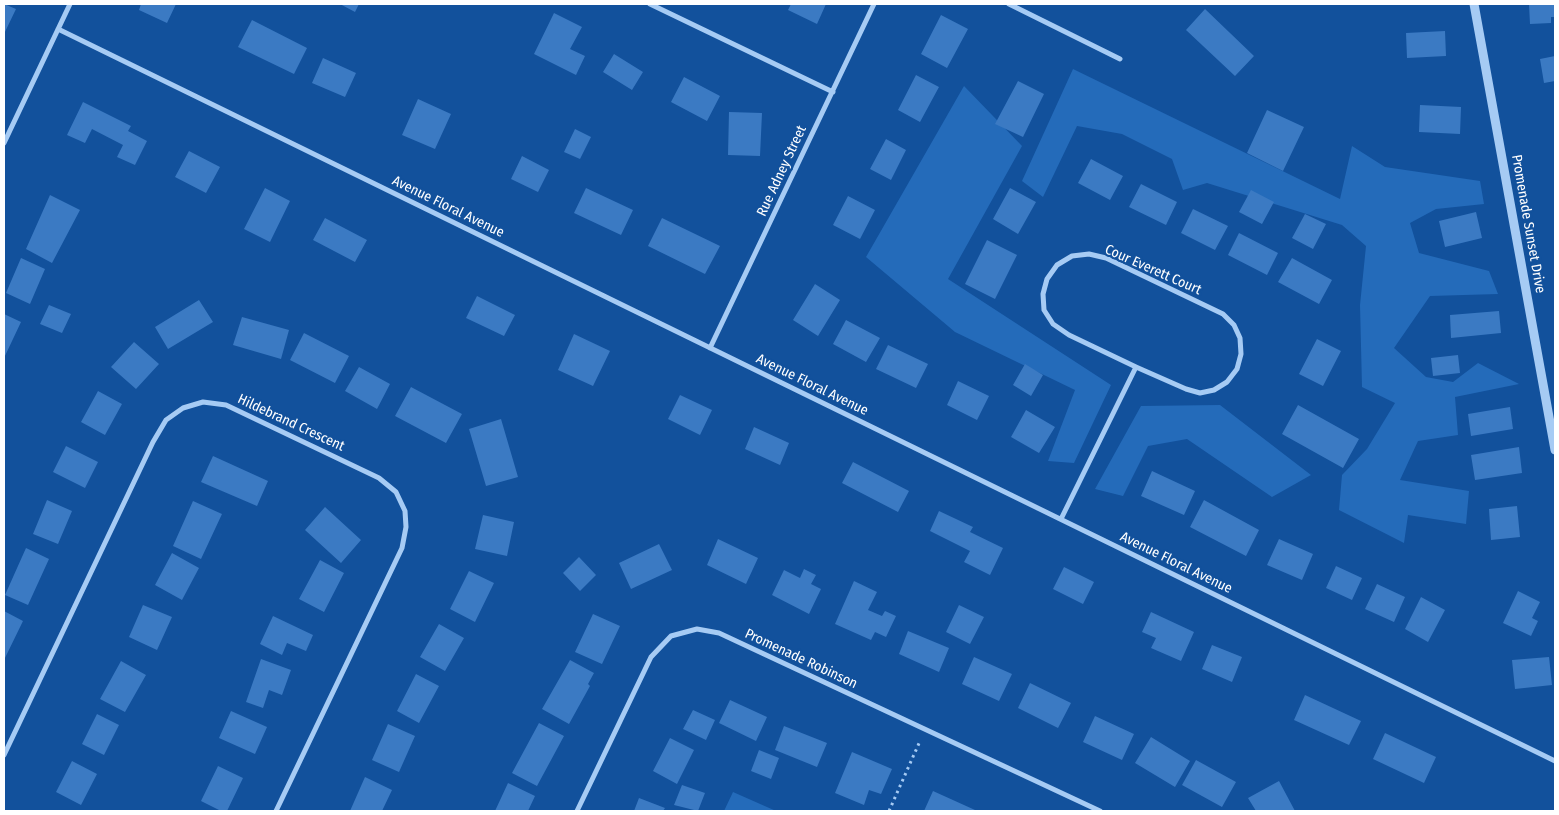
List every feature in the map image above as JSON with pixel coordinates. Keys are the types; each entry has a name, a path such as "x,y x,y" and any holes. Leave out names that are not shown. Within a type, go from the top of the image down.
{"street":[{"path":"4,143 70,4"},
{"path":"650,4 833,92"},
{"name":"Rue Adney Street","path":"710,348 874,4"},
{"path":"1009,4 1120,59"},
{"name":"Promenade Sunset Drive","path":"1474,4 1555,450"},
{"name":"Avenue Floral Avenue","path":"58,29 1555,761"},
{"name":"Cour Everett Court","path":"1089,254 1106,258 1223,314 1234,325 1240,338 1241,354 1237,369 1227,382 1214,390 1200,393 1186,389 1136,366 1069,335 1053,324 1044,310 1043,294 1047,279 1057,265 1072,256 1089,254"},
{"path":"1061,519 1136,366"},
{"name":"Hildebrand Crescent","path":"4,756 153,442 166,420 183,408 203,402 226,405 379,478 396,492 405,512 406,527 402,548 276,811"},
{"name":"Promenade Robinson","path":"577,811 651,657 671,636 697,629 719,633 1100,811"}],"path":[{"path":"889,811 925,730"}],"shaded area":[{"path":"1073,69 1340,199 1352,146 1385,167 1480,181 1484,204 1436,209 1410,223 1419,253 1489,271 1498,294 1430,296 1394,348 1426,377 1453,382 1478,363 1519,384 1455,397 1458,435 1418,441 1400,480 1469,491 1466,524 1408,515 1404,543 1339,510 1342,475 1367,449 1395,403 1362,387 1360,305 1366,246 1342,225 1207,183 1183,190 1172,159 1122,134 1077,126 1043,197 1022,181"},
{"path":"964,86 1022,146 948,279 1111,385 1074,463 1048,461 1075,390 955,332 866,257"},
{"path":"1220,405 1311,475 1272,497 1187,439 1148,446 1123,496 1095,489 1141,406"},
{"path":"733,792 776,811 724,811"}],"building":[{"path":"4,4 16,9 4,34"},
{"path":"141,4 176,4 167,23 139,10"},
{"path":"340,4 359,4 355,12"},
{"path":"791,4 826,4 817,24 788,10"},
{"path":"1529,4 1555,4 1555,17 1551,17 1551,23 1530,24"},
{"path":"1205,9 1254,56 1235,76 1186,30"},
{"path":"554,13 582,27 570,49 585,56 576,75 534,54"},
{"path":"941,15 968,29 947,68 921,54"},
{"path":"252,20 307,48 294,74 238,47"},
{"path":"1445,31 1446,56 1407,58 1406,33"},
{"path":"614,54 643,72 632,90 603,72"},
{"path":"1555,56 1555,81 1544,83 1540,59"},
{"path":"323,58 356,73 345,97 312,83"},
{"path":"916,75 939,87 920,122 898,110"},
{"path":"684,77 720,96 707,121 671,102"},
{"path":"1018,81 1044,94 1023,137 995,124"},
{"path":"418,99 451,114 435,149 402,135"},
{"path":"83,102 131,126 128,131 147,141 135,165 117,157 123,145 92,129 85,143 67,135"},
{"path":"1420,105 1461,107 1460,134 1419,132"},
{"path":"1267,110 1304,127 1283,171 1247,153"},
{"path":"729,112 762,113 760,156 728,155"},
{"path":"575,129 591,137 580,159 564,152"},
{"path":"886,139 906,150 891,180 870,169"},
{"path":"189,151 220,167 206,193 175,177"},
{"path":"522,156 549,170 538,192 511,179"},
{"path":"1091,159 1123,176 1110,200 1078,183"},
{"path":"1141,184 1177,202 1166,225 1129,207"},
{"path":"265,188 290,201 270,242 244,229"},
{"path":"586,188 633,210 621,235 574,213"},
{"path":"1010,188 1036,202 1018,234 993,219"},
{"path":"1251,190 1274,202 1262,224 1239,212"},
{"path":"50,195 80,210 52,263 26,249"},
{"path":"848,196 875,210 860,239 833,225"},
{"path":"1193,209 1228,226 1215,250 1181,233"},
{"path":"1476,212 1482,238 1445,247 1439,221"},
{"path":"1305,214 1326,224 1313,249 1292,238"},
{"path":"325,218 367,240 355,262 313,240"},
{"path":"662,218 720,246 705,274 648,246"},
{"path":"1239,233 1278,253 1267,275 1228,255"},
{"path":"987,240 1017,255 995,299 965,284"},
{"path":"21,258 45,269 30,304 6,293"},
{"path":"1292,258 1332,280 1319,304 1278,282"},
{"path":"815,284 840,300 818,336 793,320"},
{"path":"477,296 515,315 504,336 466,318"},
{"path":"199,300 213,322 168,349 155,327"},
{"path":"49,305 71,314 62,333 40,324"},
{"path":"1499,311 1501,333 1451,338 1450,315"},
{"path":"4,314 21,322 4,358"},
{"path":"242,317 289,330 281,359 233,345"},
{"path":"846,320 880,338 866,362 833,344"},
{"path":"304,333 349,356 335,383 290,360"},
{"path":"574,334 610,351 593,386 558,370"},
{"path":"1317,339 1341,351 1323,386 1299,374"},
{"path":"134,342 159,364 136,389 111,367"},
{"path":"888,345 928,364 916,388 876,369"},
{"path":"1458,355 1460,373 1433,376 1431,358"},
{"path":"1025,364 1043,375 1031,396 1013,385"},
{"path":"359,367 390,384 377,409 345,391"},
{"path":"958,381 989,396 977,420 947,405"},
{"path":"411,387 462,414 446,443 395,416"},
{"path":"98,391 122,404 105,435 81,422"},
{"path":"680,395 712,410 700,435 668,419"},
{"path":"1298,405 1359,439 1343,468 1282,434"},
{"path":"1510,407 1513,429 1471,436 1468,414"},
{"path":"1026,410 1055,427 1039,453 1011,437"},
{"path":"501,419 518,477 486,486 469,429"},
{"path":"754,427 789,443 780,465 745,449"},
{"path":"66,446 98,462 85,488 53,472"},
{"path":"1519,447 1522,473 1475,480 1471,455"},
{"path":"213,456 268,481 257,506 201,482"},
{"path":"853,462 909,491 898,512 842,483"},
{"path":"1152,471 1195,491 1184,515 1141,496"},
{"path":"47,500 72,511 58,544 33,534"},
{"path":"1204,500 1259,530 1246,556 1190,527"},
{"path":"193,501 222,514 201,559 173,546"},
{"path":"1517,506 1520,537 1491,540 1489,509"},
{"path":"325,507 361,540 341,563 305,530"},
{"path":"939,511 973,527 970,532 1003,548 990,575 964,562 970,551 930,531"},
{"path":"483,515 514,522 507,556 475,549"},
{"path":"718,539 758,558 746,584 707,565"},
{"path":"1279,539 1313,554 1302,580 1267,565"},
{"path":"659,544 672,570 631,589 619,563"},
{"path":"26,548 49,559 28,605 5,595"},
{"path":"172,553 199,568 182,600 155,585"},
{"path":"579,557 596,575 580,591 563,573"},
{"path":"320,560 344,573 324,612 299,599"},
{"path":"1336,566 1362,578 1352,600 1326,588"},
{"path":"1064,567 1094,582 1083,604 1053,589"},
{"path":"804,569 816,575 811,584 821,589 809,614 772,595 784,570 800,578"},
{"path":"469,571 494,583 475,622 450,609"},
{"path":"854,581 877,592 868,610 882,616 885,611 896,616 886,637 875,632 871,640 835,624"},
{"path":"1377,584 1405,597 1394,622 1365,609"},
{"path":"1518,591 1540,602 1532,618 1538,621 1531,636 1503,623"},
{"path":"1421,597 1445,610 1428,642 1405,629"},
{"path":"143,605 172,617 157,650 129,637"},
{"path":"959,605 984,617 970,644 946,632"},
{"path":"4,611 23,621 4,660"},
{"path":"1151,612 1194,632 1181,661 1151,648 1156,638 1142,632"},
{"path":"593,614 620,626 602,664 575,652"},
{"path":"273,616 313,635 306,651 287,643 282,655 260,644"},
{"path":"439,624 464,638 445,671 420,657"},
{"path":"908,631 949,648 939,672 899,654"},
{"path":"1212,645 1242,657 1232,682 1202,669"},
{"path":"974,657 1012,674 999,701 962,684"},
{"path":"1549,657 1552,685 1515,689 1512,660"},
{"path":"261,659 291,670 282,695 269,690 263,708 246,702"},
{"path":"570,660 594,673 588,684 590,686 569,724 542,709"},
{"path":"121,661 146,675 125,712 100,699"},
{"path":"416,674 439,686 419,723 397,711"},
{"path":"1030,683 1071,703 1058,728 1018,708"},
{"path":"1305,695 1361,721 1349,745 1294,720"},
{"path":"730,700 767,717 756,741 719,723"},
{"path":"693,710 715,720 706,740 683,729"},
{"path":"231,711 267,727 255,754 219,738"},
{"path":"97,714 119,725 104,755 82,744"},
{"path":"1095,716 1134,734 1122,760 1083,742"},
{"path":"539,723 564,736 537,786 512,773"},
{"path":"388,724 415,736 399,772 372,760"},
{"path":"784,726 827,743 817,767 775,750"},
{"path":"1385,733 1436,757 1424,783 1373,759"},
{"path":"1151,737 1190,761 1175,787 1135,763"},
{"path":"670,738 694,750 677,784 653,771"},
{"path":"759,750 779,758 771,779 751,771"},
{"path":"852,752 892,769 881,794 869,790 864,805 835,793"},
{"path":"1196,760 1236,782 1222,807 1182,785"},
{"path":"72,761 97,774 81,805 56,792"},
{"path":"218,766 243,778 227,811 221,811 201,801"},
{"path":"365,777 392,790 382,811 350,811"},
{"path":"1279,781 1295,811 1256,811 1248,798"},
{"path":"508,783 535,796 528,811 495,811"},
{"path":"682,785 705,793 698,811 674,805"},
{"path":"933,791 975,810 924,811"},
{"path":"639,798 665,808 663,811 634,811"}]}
